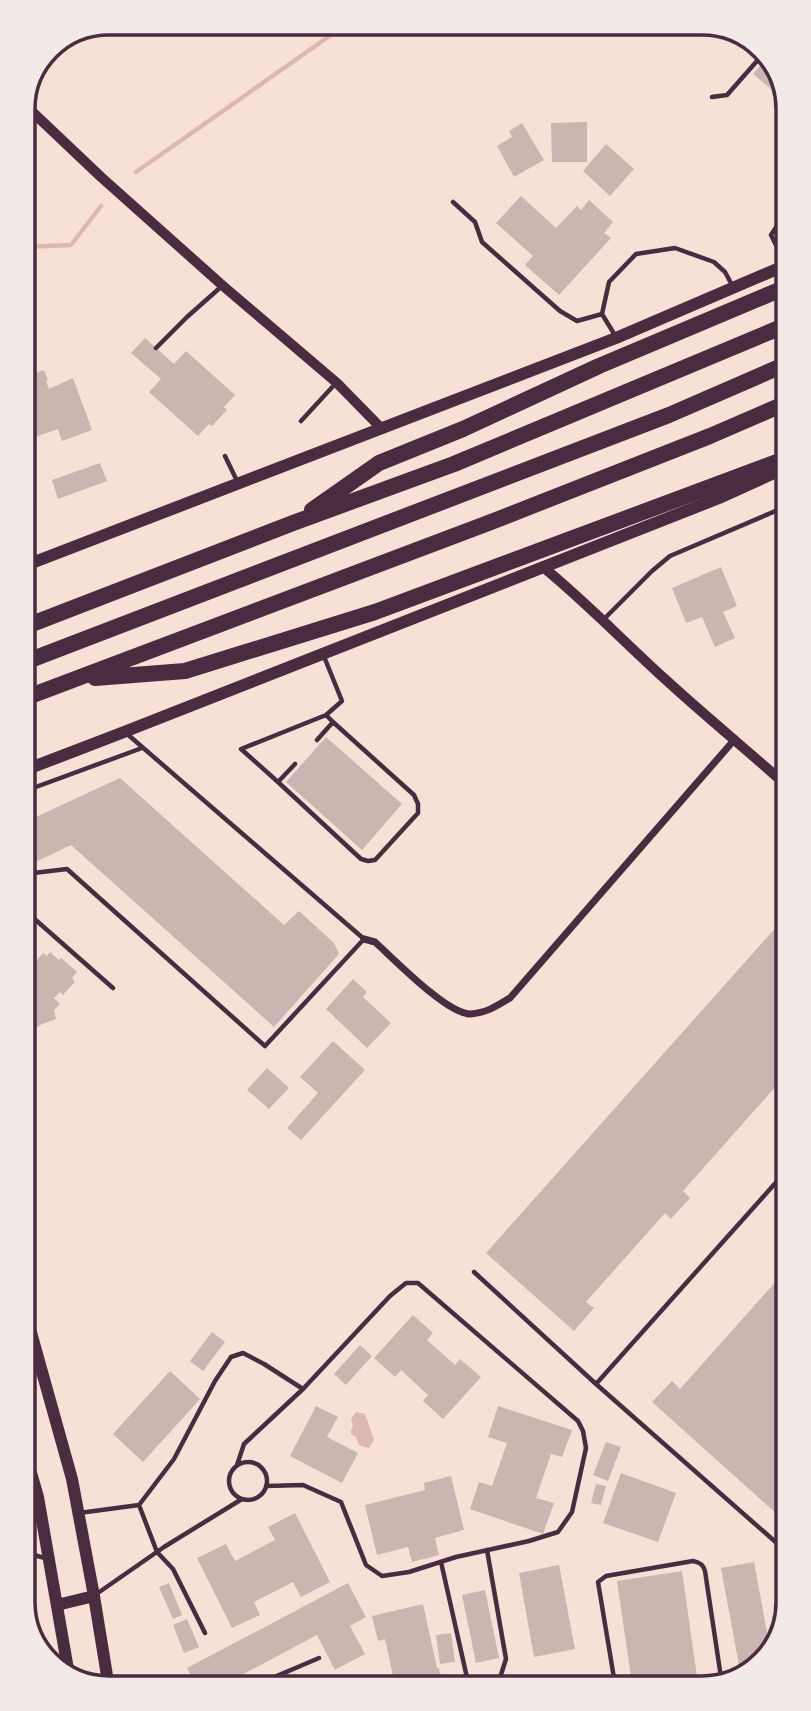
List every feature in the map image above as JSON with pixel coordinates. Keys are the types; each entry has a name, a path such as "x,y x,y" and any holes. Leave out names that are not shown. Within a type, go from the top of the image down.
{"highway":[{"path":"293,523 379,463 463,429 600,366 776,291"},
{"path":"35,623 454,464 776,329"},
{"path":"35,658 643,425 776,368"},
{"path":"35,694 491,522 776,408"},
{"path":"75,679 185,671 362,616 776,462"}],"main road":[{"path":"35,562 616,338 735,289 776,268"},
{"path":"35,766 719,498 776,472"},
{"path":"35,1347 72,1479 107,1676"},
{"path":"35,1487 66,1662"},
{"path":"57,1605 94,1596"}],"street":[{"path":"35,114 222,285 337,383 382,429"},
{"path":"543,567 668,682 776,776"},
{"path":"364,939 375,942 447,1006 467,1014 489,1011 510,998 735,739"}],"lane":[{"path":"712,97 727,95 757,60"},
{"path":"453,202 475,222 482,242 560,311 577,321 602,314"},
{"path":"776,227 771,234 776,246"},
{"path":"616,338 602,314 609,282 636,254 675,248 714,262 725,272 735,289"},
{"path":"156,348 222,285"},
{"path":"301,421 337,383"},
{"path":"225,456 238,483"},
{"path":"603,621 670,556 776,511"},
{"path":"323,654 342,701 326,715 241,749 361,859 375,860 418,813 418,804 414,795 326,715"},
{"path":"317,740 333,722"},
{"path":"35,873 67,869 265,1046 364,939 124,732"},
{"path":"35,787 143,748"},
{"path":"278,782 295,764"},
{"path":"35,919 113,988"},
{"path":"596,1384 776,1182"},
{"path":"474,1272 776,1542"},
{"path":"237,1466 244,1444 303,1389 390,1296 406,1283 418,1283 578,1420 586,1448 572,1511 558,1532 410,1572 382,1576 366,1564 341,1502 303,1485 266,1486"},
{"path":"78,1513 139,1505 174,1459 215,1381 231,1357 243,1353 303,1389"},
{"path":"248,1462 259,1465 266,1475 266,1486 257,1498 242,1499 236,1496 229,1484 232,1471 248,1462"},
{"path":"94,1596 157,1552 242,1499"},
{"path":"139,1505 157,1552 173,1569 205,1633"},
{"path":"487,1550 506,1659 501,1676"},
{"path":"35,1555 49,1559"},
{"path":"614,1676 598,1582 606,1576 693,1561 704,1566 720,1673"},
{"path":"441,1562 467,1676"},
{"path":"277,1676 319,1658"}],"shaded area":[{"path":"356,1412 365,1414 374,1440 369,1448 359,1445 356,1437 351,1434 351,1419"}],"building":[{"path":"761,64 774,91 753,74"},
{"path":"587,122 587,162 552,162 551,123"},
{"path":"522,123 544,160 514,177 497,146 512,137 509,131"},
{"path":"606,144 634,169 610,196 583,171"},
{"path":"521,196 556,228 577,206 581,210 589,200 613,222 604,233 611,238 559,295 525,265 533,256 496,223"},
{"path":"145,338 174,364 186,351 235,395 224,407 227,410 198,436 149,392 161,379 131,353"},
{"path":"44,370 49,389 73,378 92,430 62,441 58,429 35,437 35,373"},
{"path":"100,463 107,481 58,499 52,480"},
{"path":"721,567 737,606 723,612 735,638 715,647 702,617 686,623 672,588"},
{"path":"326,737 402,804 362,850 286,782"},
{"path":"120,778 284,925 299,911 334,943 339,954 274,1027 71,845 35,862 35,817"},
{"path":"776,927 776,1086 683,1191 690,1198 671,1219 665,1213 586,1302 594,1308 574,1331 486,1253"},
{"path":"50,952 77,972 72,978 75,982 63,995 60,992 54,998 60,1004 54,1010 56,1019 35,1030 35,962 43,953 47,956"},
{"path":"353,979 367,992 363,997 391,1023 367,1048 326,1009"},
{"path":"333,1041 365,1070 301,1140 287,1128 318,1093 300,1077"},
{"path":"267,1068 289,1088 269,1109 247,1090"},
{"path":"776,1281 776,1513 652,1402 672,1381 680,1389"},
{"path":"413,1315 433,1333 427,1340 455,1365 460,1359 481,1377 443,1419 423,1401 428,1395 401,1370 395,1377 374,1358"},
{"path":"212,1332 225,1342 203,1371 190,1361"},
{"path":"360,1345 372,1356 346,1385 334,1374"},
{"path":"170,1371 200,1399 143,1462 113,1434"},
{"path":"316,1406 338,1417 327,1437 358,1453 342,1483 290,1456"},
{"path":"498,1406 572,1430 562,1457 551,1454 536,1498 554,1503 543,1534 470,1509 479,1482 492,1486 507,1443 488,1437"},
{"path":"606,1442 621,1447 608,1481 593,1475"},
{"path":"621,1473 676,1493 658,1542 603,1523"},
{"path":"451,1476 464,1530 435,1538 439,1555 412,1562 408,1547 377,1555 365,1505 425,1490 424,1483"},
{"path":"596,1484 606,1486 601,1505 591,1503"},
{"path":"295,1513 330,1582 301,1597 293,1582 254,1602 260,1615 232,1628 197,1558 226,1544 235,1561 275,1540 268,1527"},
{"path":"754,1562 768,1636 758,1651 739,1666 721,1568"},
{"path":"559,1565 575,1649 534,1657 519,1573"},
{"path":"682,1571 697,1676 631,1676 617,1581"},
{"path":"169,1583 182,1615 173,1619 159,1587"},
{"path":"348,1583 366,1617 350,1626 365,1654 335,1670 317,1635 240,1676 191,1676 187,1668"},
{"path":"485,1590 499,1658 476,1663 462,1595"},
{"path":"423,1604 441,1676 393,1676 385,1639 378,1641 372,1616"},
{"path":"187,1619 199,1647 184,1653 173,1625"},
{"path":"451,1633 455,1662 440,1664 436,1635"}],"waterway":[{"path":"136,172 331,35"},
{"path":"35,246 71,245 101,206"}]}
